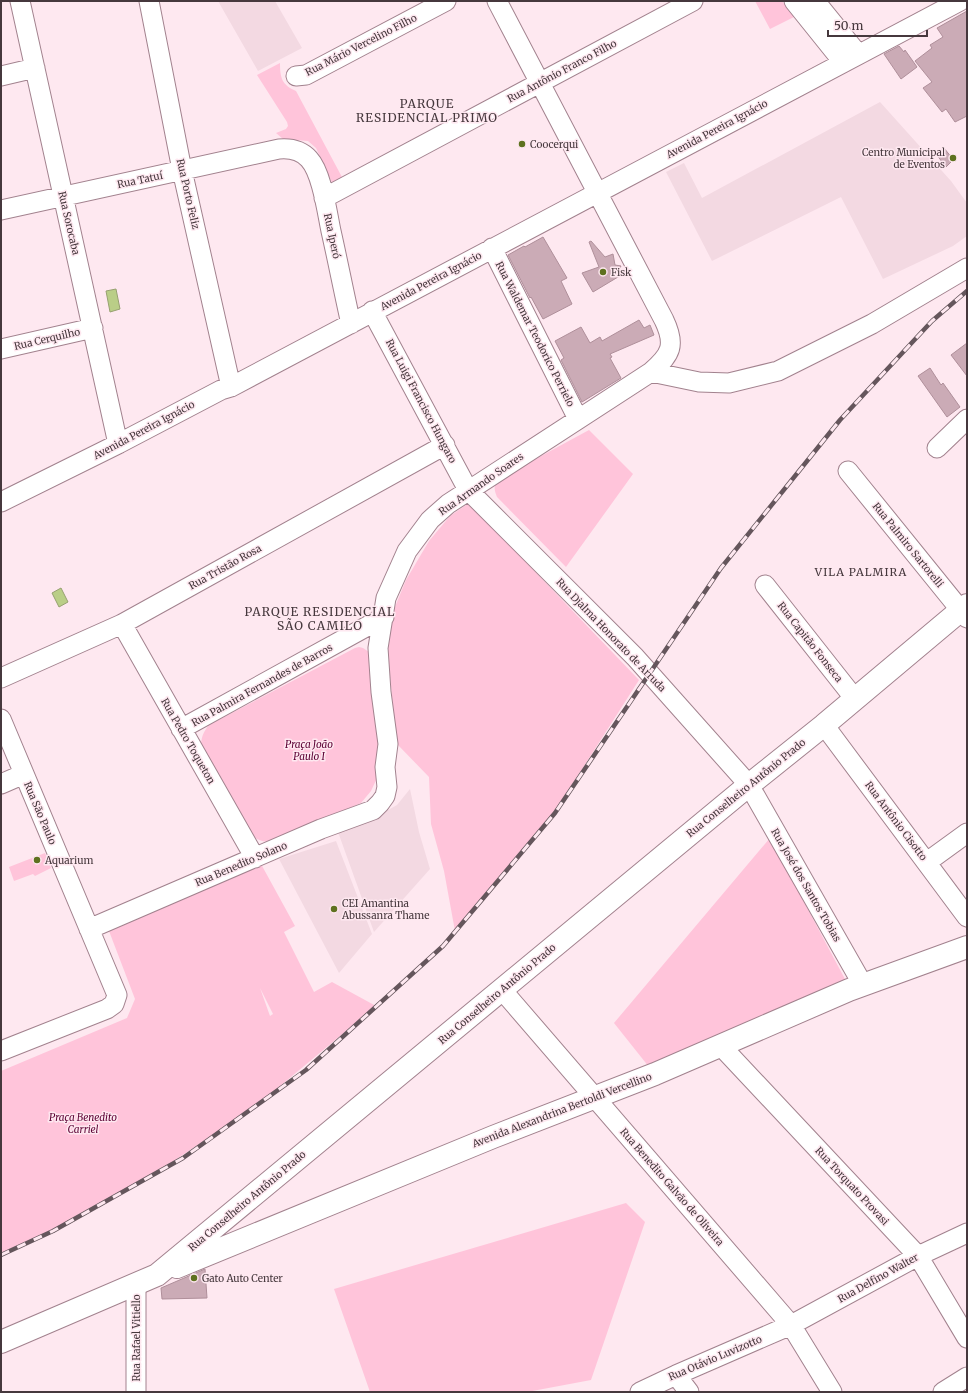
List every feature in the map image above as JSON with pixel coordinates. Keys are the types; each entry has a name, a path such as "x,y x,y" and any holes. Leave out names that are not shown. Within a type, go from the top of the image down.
{"main road":[{"name":"Rua Conselheiro Antônio Prado","path":"1,1342 157,1275 749,785 965,611"},
{"name":"Avenida Alexandrina Bertoldi Vercellino","path":"157,1275 493,1137 596,1098 863,985 967,947"},
{"path":"221,1223 226,1235 238,1243"}],"street":[{"name":"Rua Sorocaba","path":"20,1 118,444"},
{"name":"Rua Porto Feliz","path":"149,1 182,170 232,387"},
{"name":"Rua Mário Vercelino Filho","path":"296,76 306,75 446,1"},
{"path":"497,1 597,193"},
{"name":"Rua Antônio Franco Filho","path":"324,198 693,1"},
{"path":"794,1 851,58"},
{"path":"814,1 851,58"},
{"name":"Avenida Pereira Ignácio","path":"1,502 118,444 221,390 232,387 372,311 960,1"},
{"path":"1,76 35,68"},
{"name":"Rua Tatuí","path":"1,210 279,149 295,150 302,153"},
{"name":"Rua Iperó","path":"302,153 309,158 314,165 324,198 350,324"},
{"name":"Rua Armando Soares","path":"386,791 387,783 385,767 388,744 381,692 378,648 386,598 406,551 430,520 448,504 651,372 662,363 667,354 671,341 669,330 597,193"},
{"name":"Rua Waldemar Teodorico Perrielo","path":"492,248 578,419"},
{"path":"651,372 699,382 729,383 778,371 872,324 967,268"},
{"name":"Rua Luigi Francisco Hungaro","path":"372,311 468,490"},
{"name":"Rua Cerquilho","path":"1,349 93,328"},
{"path":"937,448 967,420"},
{"name":"Rua Tristão Rosa","path":"1,678 122,624 445,445"},
{"name":"Rua Palmiro Sartorelli","path":"848,471 965,611"},
{"name":"Rua Djalma Honorato de Arruda","path":"468,490 635,657 749,785"},
{"name":"Rua Capitão Fonseca","path":"765,585 855,699"},
{"name":"Rua Palmira Fernandes de Barros","path":"181,729 384,617"},
{"name":"Rua Pedro Toqueton","path":"122,624 255,858"},
{"name":"Rua São Paulo","path":"1,719 117,995 114,1004 107,1009 3,1045"},
{"name":"Rua Antônio Cisotto","path":"824,725 967,917"},
{"path":"1,784 24,774"},
{"name":"Rua José dos Santos Tobias","path":"749,785 863,985"},
{"name":"Rua Benedito Solano","path":"89,929 335,823 373,810 383,800 386,791"},
{"path":"927,862 967,833"},
{"name":"Rua Benedito Galvão de Oliveira","path":"502,990 791,1326 832,1392"},
{"name":"Rua Torquato Provasi","path":"721,1046 918,1256 967,1338"},
{"name":"Rua Delfino Walter","path":"791,1326 918,1256 967,1233"},
{"name":"Rua Rafael Vitiello","path":"136,1284 136,1392"},
{"name":"Rua Otávio Luvizotto","path":"640,1392 791,1326"},
{"path":"676,1375 689,1392"},
{"path":"943,1392 967,1377"}],"shaded area":[{"path":"218,1 275,1 302,48 258,71"},
{"path":"880,102 951,181 967,203 967,236 953,246 883,279 841,197 712,261 666,172 684,163 702,198"},
{"path":"116,289 120,309 110,312 106,291"},
{"path":"61,588 68,602 59,607 52,593"},
{"path":"410,789 419,832 430,869 374,932 338,832 381,814 397,805"},
{"name":"CEI Amantina Abussanra Thame","path":"336,841 372,934 339,973 279,859"}],"green space":[{"path":"755,1 782,1 794,17 770,29"},
{"path":"280,63 281,77 291,89 296,91 343,179 333,185 316,148 308,141 283,139 276,133 286,129 288,126 287,122 257,75"},
{"path":"589,430 633,474 566,567 497,497 495,485 499,479"},
{"path":"469,503 639,680 556,810 455,931 444,871 431,824 429,777 397,744 387,642 390,619 406,580 429,541 450,516"},
{"name":"Praça João Paulo I","path":"359,647 369,652 380,760 378,776 371,791 361,803 276,840 266,842 257,839 252,835 201,747 204,733 209,725"},
{"path":"770,838 846,981 649,1067 614,1023"},
{"name":"Aquarium","path":"45,853 51,868 35,876 33,874 14,881 9,867"},
{"name":"Praça Benedito Carriel","path":"261,864 295,926 284,932 314,992 332,982 376,1006 255,1107 148,1178 36,1239 1,1255 1,1071 127,1018 135,999 109,931","holes":["260,988 273,1014 270,1016"]},
{"path":"626,1203 645,1222 591,1380 527,1392 370,1392 334,1289"}],"building":[{"path":"967,11 967,116 955,122 946,109 942,112 923,88 932,82 915,61 932,48 930,45 943,37 937,28"},
{"path":"899,46 904,52 905,50 917,67 901,79 884,54"},
{"path":"944,148 952,158 951,162 946,167 936,154"},
{"path":"543,237 567,278 561,281 572,304 543,319 531,297 530,298 508,255"},
{"name":"Fisk","path":"591,241 605,257 613,254 615,265 621,266 618,271 623,274 593,292 582,273 599,267 589,242"},
{"path":"639,320 644,328 650,325 654,335 610,354 612,357 610,358 621,378 582,402 561,360 564,358 555,341 581,327 590,343 600,337 602,341"},
{"path":"967,343 967,376 951,355"},
{"path":"930,368 941,385 943,383 960,407 947,417 918,376"},
{"name":"Gato Auto Center","path":"205,1269 207,1298 162,1299 161,1288"}],"railway":[{"path":"1,1255 53,1231 183,1158 306,1070 443,946 555,813 721,568 840,420 932,321 967,291"}],"place":[{"name":"Coocerqui","path":"522,144"},
{"name":"Centro Municipal de Eventos","path":"953,158"},
{"name":"Fisk","path":"603,272"},
{"name":"Aquarium","path":"37,860"},
{"name":"CEI Amantina Abussanra Thame","path":"334,909"},
{"name":"Gato Auto Center","path":"194,1278"}],"district":[{"name":"PARQUE RESIDENCIAL PRIMO","path":"427,110"},
{"name":"VILA PALMIRA","path":"861,572"},
{"name":"PARQUE RESIDENCIAL SÃO CAMILO","path":"320,618"}]}
